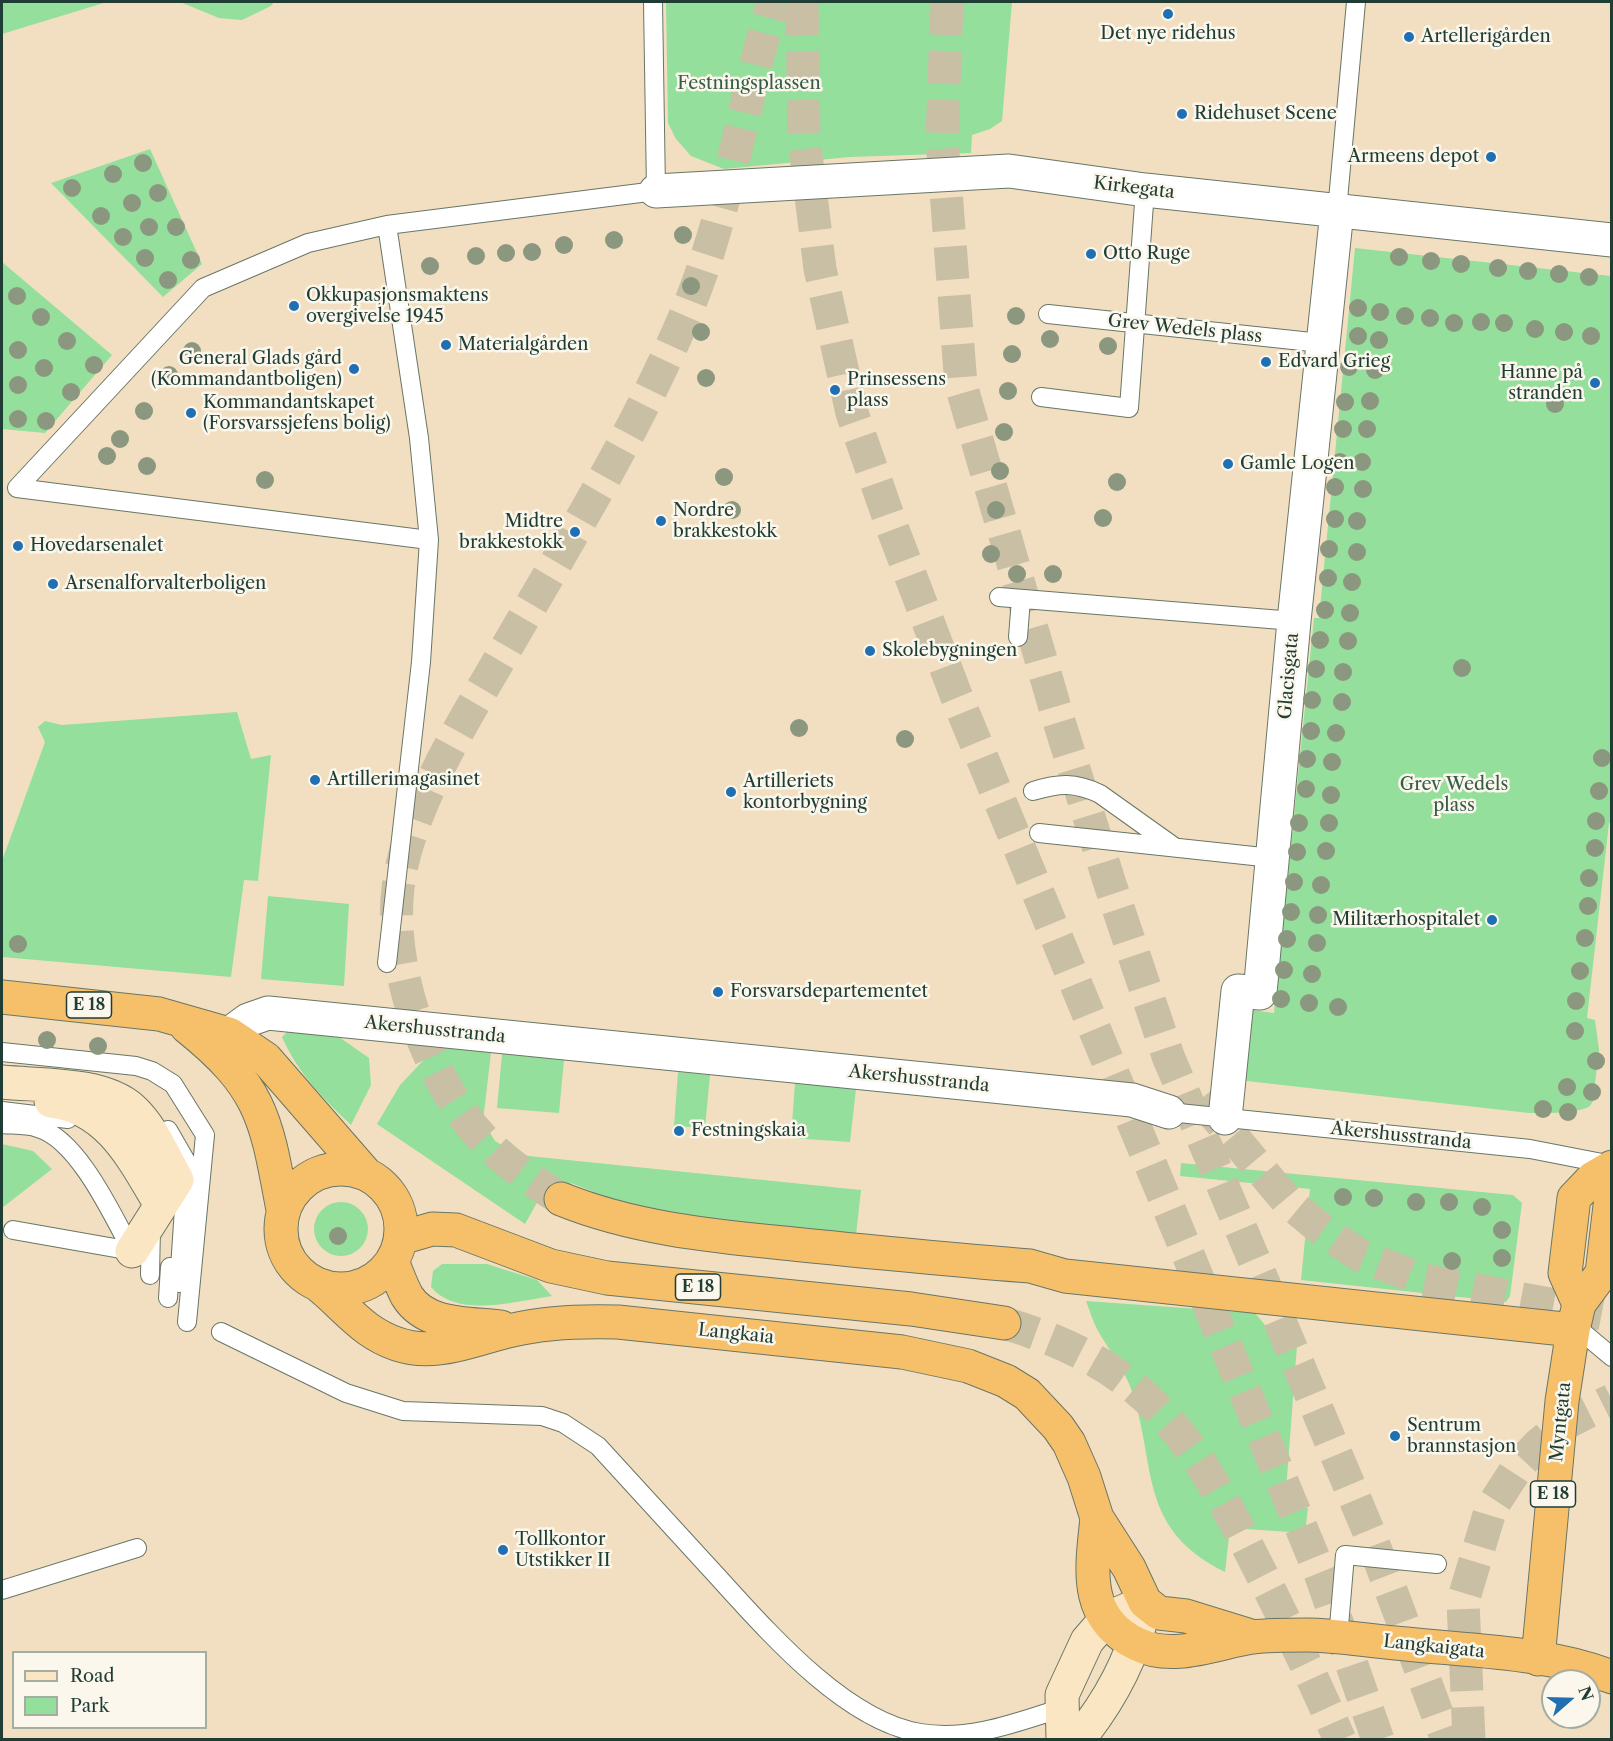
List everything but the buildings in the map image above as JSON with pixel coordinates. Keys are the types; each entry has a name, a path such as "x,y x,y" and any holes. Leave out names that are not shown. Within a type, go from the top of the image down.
{"highway":[{"name":"E 18","path":"2,997 133,1010 229,1034 266,1059 366,1174 379,1182 398,1207 397,1250 406,1295 414,1305 427,1315 444,1321 515,1329"},
{"name":"E 18","path":"176,1019 231,1065 258,1104 275,1162 283,1210 281,1230 284,1246 291,1262 303,1275 317,1284 342,1289 367,1284 381,1274 397,1250 432,1228 456,1230 551,1266 607,1278 910,1308 1004,1323"},
{"path":"561,1199 594,1212 622,1219 722,1237 1030,1266 1065,1276 1576,1317 1566,1273 1574,1198 1593,1178 1611,1166"},
{"path":"283,1210 302,1184 316,1174 350,1169 366,1174"},
{"name":"Myntgata","path":"1538,1659 1562,1401 1576,1317 1602,1273 1611,1189"},
{"name":"Langkaia","path":"317,1284 369,1330 394,1342 423,1349 444,1350 515,1329 591,1322 644,1324 902,1352 987,1373 1027,1394 1058,1426 1077,1458 1097,1518"},
{"name":"E 18","path":"1097,1518 1129,1568 1145,1602 1159,1613 1186,1616 1254,1637"},
{"name":"E 18","path":"1097,1518 1091,1576 1096,1599 1106,1619 1136,1644 1168,1653 1254,1637"},
{"name":"Langkaigata","path":"1254,1637 1309,1635 1538,1659 1588,1668 1611,1677"}],"street":[{"name":"Kirkegata","path":"656,190 1009,171 1145,190 1611,240"},
{"name":"Glacisgata","path":"1225,1118 1238,991 1260,993 1321,343 1336,211"},
{"name":"Akershusstranda","path":"229,1034 248,1020 268,1013 1132,1100 1169,1112"},
{"path":"2,1082 103,1093 120,1100 134,1111 141,1144 169,1192 159,1286"},
{"path":"2,1097 75,1106 94,1114 111,1129 141,1144"},
{"path":"1062,1724 1062,1695 1087,1641 1106,1619 1145,1602"},
{"path":"1078,1740 1097,1717 1136,1644 1145,1602"}],"lane":[{"path":"9,487 157,341 203,288 308,243 387,225 656,190 653,2"},
{"path":"1336,211 1356,2"},
{"path":"1041,397 1128,408 1145,190"},
{"path":"387,225 419,438 429,540 421,662 387,963"},
{"name":"Grev Wedels plass","path":"1048,314 1321,343"},
{"path":"9,487 429,540"},
{"path":"999,597 1294,621"},
{"path":"1018,638 1021,599"},
{"path":"1033,791 1063,784 1088,788 1100,794 1174,848"},
{"path":"1040,833 1272,858"},
{"path":"2,1052 136,1066 152,1071 173,1084 205,1135 159,1286"},
{"path":"2,1068 100,1078 123,1084 147,1101 169,1192 159,1286"},
{"path":"2,1111 64,1117 79,1123 99,1140 117,1162 169,1192"},
{"name":"Akershusstranda","path":"1169,1112 1530,1149 1611,1166"},
{"path":"2,1124 38,1128 59,1138 93,1182 159,1286"},
{"path":"159,1286 169,1192 205,1135"},
{"path":"13,1230 159,1286"},
{"path":"1576,1317 1581,1331 1611,1357"},
{"path":"221,1332 346,1394 403,1412 542,1416 563,1423 598,1446 785,1647 868,1715 890,1726 920,1733 956,1736 1062,1724"},
{"path":"2,1590 137,1548"},
{"path":"1338,1638 1345,1556 1437,1564"}],"green space":[{"path":"2,2 107,2 2,34"},
{"path":"180,2 274,2 271,6 242,20 219,18"},
{"name":"Festningsplassen","path":"666,2 1012,2 1002,121 990,129 972,135 971,153 850,157 724,169 691,156 676,139 668,123"},
{"path":"150,149 202,264 163,297 51,183"},
{"name":"Grev Wedels plass","path":"1355,248 1611,276 1612,823 1609,823 1587,1018 1595,1020 1599,1050 1593,1101 1584,1109 1529,1113 1238,1080 1244,1009 1274,1013 1314,618 1319,618"},
{"path":"2,262 112,355 45,433 2,429"},
{"path":"237,712 251,759 271,755 258,881 244,880 231,977 2,957 2,861 45,742 38,727 45,721 62,725"},
{"path":"268,896 349,904 344,986 261,979"},
{"path":"287,1032 339,1037 369,1058 371,1085 351,1125 321,1095 296,1063 282,1037"},
{"path":"437,1046 491,1053 483,1121 495,1141 519,1155 861,1190 856,1235 714,1220 626,1205 571,1183 555,1211 539,1199 525,1224 377,1124 400,1085"},
{"path":"502,1054 564,1060 559,1113 497,1108"},
{"path":"678,1072 710,1075 705,1128 674,1126"},
{"path":"795,1083 856,1089 850,1142 791,1138"},
{"path":"2,1144 33,1151 52,1169 2,1208"},
{"path":"1181,1163 1513,1195 1522,1203 1510,1296 1506,1302 1301,1280 1310,1189 1180,1176"},
{"path":"336,1202 346,1202 356,1206 364,1214 368,1229 364,1244 356,1252 346,1256 336,1256 326,1252 318,1244 314,1234 314,1224 318,1214 326,1206"},
{"path":"442,1264 487,1264 537,1280 552,1296 505,1304 456,1303 442,1297 431,1287 433,1271"},
{"path":"1086,1301 1255,1313 1270,1331 1298,1332 1285,1504 1308,1508 1305,1533 1230,1528 1225,1572 1196,1555 1176,1535 1163,1514 1154,1491 1130,1386 1098,1331"}],"tunnel":[{"path":"561,1199 522,1173 486,1142 465,1118 430,1058 406,989 397,920 398,888 413,826 440,765 620,449 681,325 697,286 722,205 773,2"},
{"path":"802,2 804,139 820,269 852,413 892,527 956,695 1320,1573 1378,1740"},
{"path":"947,2 942,140 961,385 1058,718 1110,884 1168,1056 1371,1537 1447,1740"},
{"path":"1201,1099 1287,1201 1322,1230 1361,1256 1424,1280 1612,1316"},
{"path":"1004,1323 1054,1340 1095,1361 1130,1384 1160,1412 1186,1443 1233,1518 1300,1651 1340,1740"},
{"path":"1469,1740 1463,1601 1491,1508 1519,1465 1538,1445 1562,1425 1612,1400"}],"place":[{"name":"Det nye ridehus","path":"1168,14"},
{"name":"Artellerigården","path":"1409,37"},
{"name":"Ridehuset Scene","path":"1182,114"},
{"name":"Armeens depot","path":"1491,157"},
{"name":"Otto Ruge","path":"1091,254"},
{"name":"Okkupasjonsmaktens overgivelse 1945","path":"294,306"},
{"name":"Materialgården","path":"446,345"},
{"name":"Edvard Grieg","path":"1266,362"},
{"name":"General Glads gård (Kommandantboligen)","path":"354,369"},
{"name":"Hanne på stranden","path":"1595,383"},
{"name":"Prinsessens plass","path":"835,390"},
{"name":"Kommandantskapet (Forsvarssjefens bolig)","path":"191,413"},
{"name":"Gamle Logen","path":"1228,464"},
{"name":"Nordre brakkestokk","path":"661,521"},
{"name":"Midtre brakkestokk","path":"575,532"},
{"name":"Hovedarsenalet","path":"18,546"},
{"name":"Arsenalforvalterboligen","path":"53,584"},
{"name":"Skolebygningen","path":"870,651"},
{"name":"Artillerimagasinet","path":"315,780"},
{"name":"Artilleriets kontorbygning","path":"731,792"},
{"name":"Militærhospitalet","path":"1492,920"},
{"name":"Forsvarsdepartementet","path":"718,992"},
{"name":"Festningskaia","path":"679,1131"},
{"name":"Sentrum brannstasjon","path":"1395,1436"},
{"name":"Tollkontor Utstikker II","path":"503,1550"}]}
